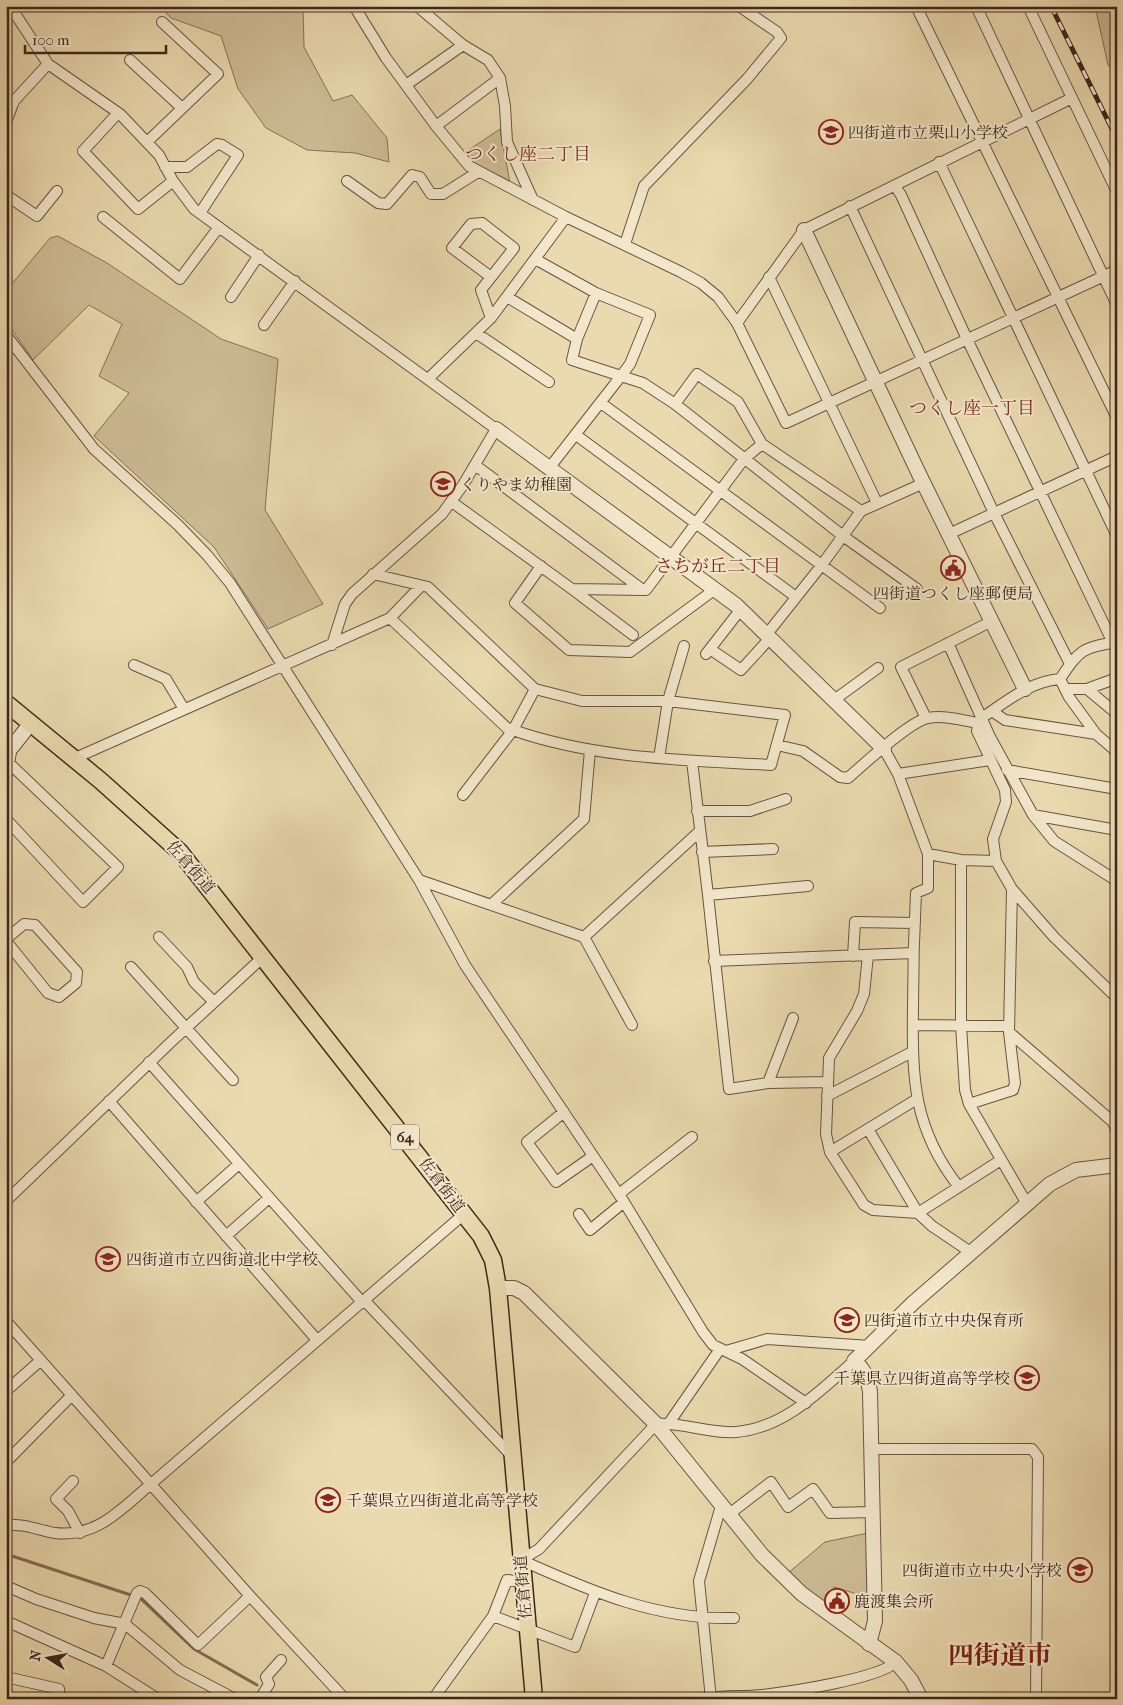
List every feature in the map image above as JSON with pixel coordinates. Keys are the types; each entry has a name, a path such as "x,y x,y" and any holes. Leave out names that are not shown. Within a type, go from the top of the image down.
{"main road":[{"name":"佐倉街道","path":"6,703 180,852 489,1248 498,1288 534,1699"}],"street":[{"path":"10,6 48,64 118,113 147,142 194,209 429,378 740,609 884,749 898,774 928,854 928,888 916,893 913,953 913,1080 917,1099 936,1155 959,1187"},
{"path":"354,6 406,85 436,126 470,166 478,172 566,217 625,244 701,284 718,297 737,323 786,423 1117,270"},
{"path":"417,6 463,45 488,60 500,78 505,106 507,142 533,200"},
{"path":"625,244 644,186 747,79 781,38 777,32 739,6"},
{"path":"916,6 1117,418"},
{"path":"976,6 1117,306"},
{"path":"1028,6 1117,192"},
{"path":"147,142 218,74 162,22"},
{"path":"406,85 463,45"},
{"path":"130,60 182,108"},
{"path":"6,122 14,101 48,64"},
{"path":"436,126 500,78"},
{"path":"737,323 804,230 850,206 895,186 981,141 1072,98"},
{"path":"118,113 83,151 138,209 173,181"},
{"path":"165,167 187,167 217,144 238,155 200,213"},
{"path":"939,162 1012,319 1117,536"},
{"path":"347,181 378,203 387,204 412,175 420,177 431,194 444,194 478,172"},
{"path":"895,186 901,195 967,339 1115,643 1089,647 1078,653 1060,679"},
{"path":"6,194 37,216 57,192"},
{"path":"850,206 994,513 1070,664"},
{"path":"103,217 180,279 219,227"},
{"path":"429,378 491,318 566,217"},
{"path":"491,277 452,248 471,224 482,223 514,248 481,290 491,318"},
{"path":"804,230 924,483 1025,689"},
{"path":"231,296 259,255"},
{"path":"535,259 596,293 650,315 630,364 550,467"},
{"path":"769,277 877,503"},
{"path":"264,325 295,281"},
{"path":"596,293 577,339 572,360 643,383 675,404 843,536 917,589"},
{"path":"507,297 577,339"},
{"path":"476,333 549,382"},
{"path":"6,335 94,449 207,555 230,583 284,664 419,880 466,965 622,1198 703,1332 713,1345 742,1359 806,1403"},
{"path":"675,404 697,374 738,402 762,444 860,511"},
{"path":"601,403 880,608"},
{"path":"332,645 345,604 373,574 442,514 452,502 496,429"},
{"path":"576,435 796,597"},
{"path":"572,589 646,590 744,459 762,444"},
{"path":"949,534 1117,456"},
{"path":"475,465 643,590"},
{"path":"740,609 708,652 741,670 769,636 860,511 924,483"},
{"path":"452,502 541,566 633,636"},
{"path":"541,566 515,603 569,650 579,652 630,652 714,590"},
{"path":"373,574 428,587 535,689 582,701 668,701 785,715 771,765 659,758 590,750 507,728 390,618"},
{"path":"73,759 390,618 421,586"},
{"path":"926,718 901,666 992,621"},
{"path":"948,644 980,720 1033,815 1054,841 1117,880"},
{"path":"659,758 668,701 684,646"},
{"path":"134,665 166,679 184,709"},
{"path":"834,700 878,668"},
{"path":"1066,689 1087,689 1117,678"},
{"path":"1060,679 1044,680 1025,689 980,720 977,731 1005,790 1006,802 993,839 996,861 1012,889 1054,937 1117,998"},
{"path":"1060,679 1069,697 1096,734 1117,752"},
{"path":"463,796 513,730 535,689"},
{"path":"1087,689 1115,711"},
{"path":"992,710 1005,720 1096,734"},
{"path":"777,745 803,751 840,777 848,778 884,749 890,741 926,718 943,717 980,720"},
{"path":"6,779 10,764 9,746 30,723"},
{"path":"492,904 584,818 590,750"},
{"path":"692,760 729,1089 768,1083 827,1082"},
{"path":"898,774 990,760"},
{"path":"6,818 83,902 118,867 10,764"},
{"path":"1007,770 1117,789"},
{"path":"697,811 750,811 786,799"},
{"path":"1033,815 1117,830"},
{"path":"584,937 700,831"},
{"path":"702,852 773,849"},
{"path":"928,854 961,860 996,861"},
{"path":"961,860 961,1025 965,1090 969,1104 1027,1204"},
{"path":"419,880 584,937 632,1025"},
{"path":"708,895 808,886"},
{"path":"969,1104 1014,1090 1015,1082 1009,1029 1012,889"},
{"path":"853,956 855,922 915,923"},
{"path":"24,924 35,925 77,972 76,983 59,997 48,993 6,940 24,924"},
{"path":"158,936 187,967 194,982 214,1002"},
{"path":"714,960 913,953"},
{"path":"868,955 864,994 857,1011 829,1058 826,1134 830,1152 864,1205 873,1210 918,1213 1001,1160"},
{"path":"6,1200 149,1062 263,957"},
{"path":"131,967 233,1080"},
{"path":"768,1083 793,1018"},
{"path":"912,1025 961,1025 1009,1029 1115,1119 1117,1132"},
{"path":"827,1096 912,1052"},
{"path":"149,1062 363,1301 512,1456"},
{"path":"830,1152 917,1099"},
{"path":"109,1102 317,1340"},
{"path":"564,1112 527,1142 556,1182 593,1156"},
{"path":"868,1129 918,1213 932,1226 972,1253"},
{"path":"579,1214 590,1230 622,1198 692,1138"},
{"path":"196,1202 239,1164"},
{"path":"663,1424 701,1430 736,1432 769,1423 806,1403 854,1362 913,1304 1050,1184 1067,1173 1088,1168 1117,1165"},
{"path":"226,1236 269,1198"},
{"path":"6,1526 34,1527 55,1533 80,1533 98,1527 151,1484 464,1214"},
{"path":"498,1288 514,1288 524,1293 663,1424 725,1510 762,1556 802,1594 896,1662 911,1680 921,1699"},
{"path":"6,1321 250,1596 345,1699"},
{"path":"521,1560 539,1548 663,1424 723,1350 767,1339 870,1346"},
{"path":"6,1391 41,1360"},
{"path":"854,1362 862,1368 869,1380 875,1621 869,1644"},
{"path":"6,1462 72,1395"},
{"path":"872,1449 1032,1449 1038,1456 1036,1699"},
{"path":"73,1481 56,1499 68,1511 80,1533"},
{"path":"873,1512 830,1513 813,1489 788,1507 771,1482 725,1510 699,1581 709,1698 761,1695 799,1689 889,1669 896,1662"},
{"path":"521,1560 595,1593 635,1604 701,1619 734,1618"},
{"path":"433,1699 493,1616 507,1580 523,1582"},
{"path":"6,1586 36,1599 86,1615 125,1624 180,1670 235,1699"},
{"path":"106,1666 136,1596 140,1591 198,1645 250,1596"},
{"path":"493,1616 575,1648 595,1593"},
{"path":"6,1621 106,1666 158,1699"},
{"path":"260,1699 270,1684 266,1677 280,1660"},
{"path":"6,1677 59,1689 60,1699"}],"shaded area":[{"path":"159,6 303,6 304,47 333,101 352,95 387,138 389,162 355,153 307,150 266,128 238,89 221,36 171,18"},
{"path":"1095,6 1117,6 1117,74 1108,65"},
{"path":"500,129 510,183 474,164 464,153"},
{"path":"58,236 107,263 221,339 278,359 265,510 323,604 268,629 214,547 94,436 129,393 99,376 122,324 89,305 33,360 6,321 6,291 50,238"},
{"path":"868,1533 873,1599 834,1587 823,1603 788,1573 825,1542"}],"waterway":[{"path":"6,1554 140,1598 194,1649 257,1685"}],"railway":[{"path":"1051,6 1117,139"}],"place":[{"name":"四街道市立栗山小学校","path":"831,132"},
{"name":"くりやま幼稚園","path":"443,484"},
{"name":"四街道つくし座郵便局","path":"953,568"},
{"name":"四街道市立四街道北中学校","path":"108,1259"},
{"name":"四街道市立中央保育所","path":"847,1320"},
{"name":"千葉県立四街道高等学校","path":"1027,1378"},
{"name":"千葉県立四街道北高等学校","path":"328,1500"},
{"name":"四街道市立中央小学校","path":"1080,1570"},
{"name":"鹿渡集会所","path":"837,1601"}],"district":[{"name":"つくし座二丁目","path":"528,154"},
{"name":"つくし座一丁目","path":"972,408"},
{"name":"さちが丘二丁目","path":"718,566"},
{"name":"四街道市","path":"1000,1655"}]}
